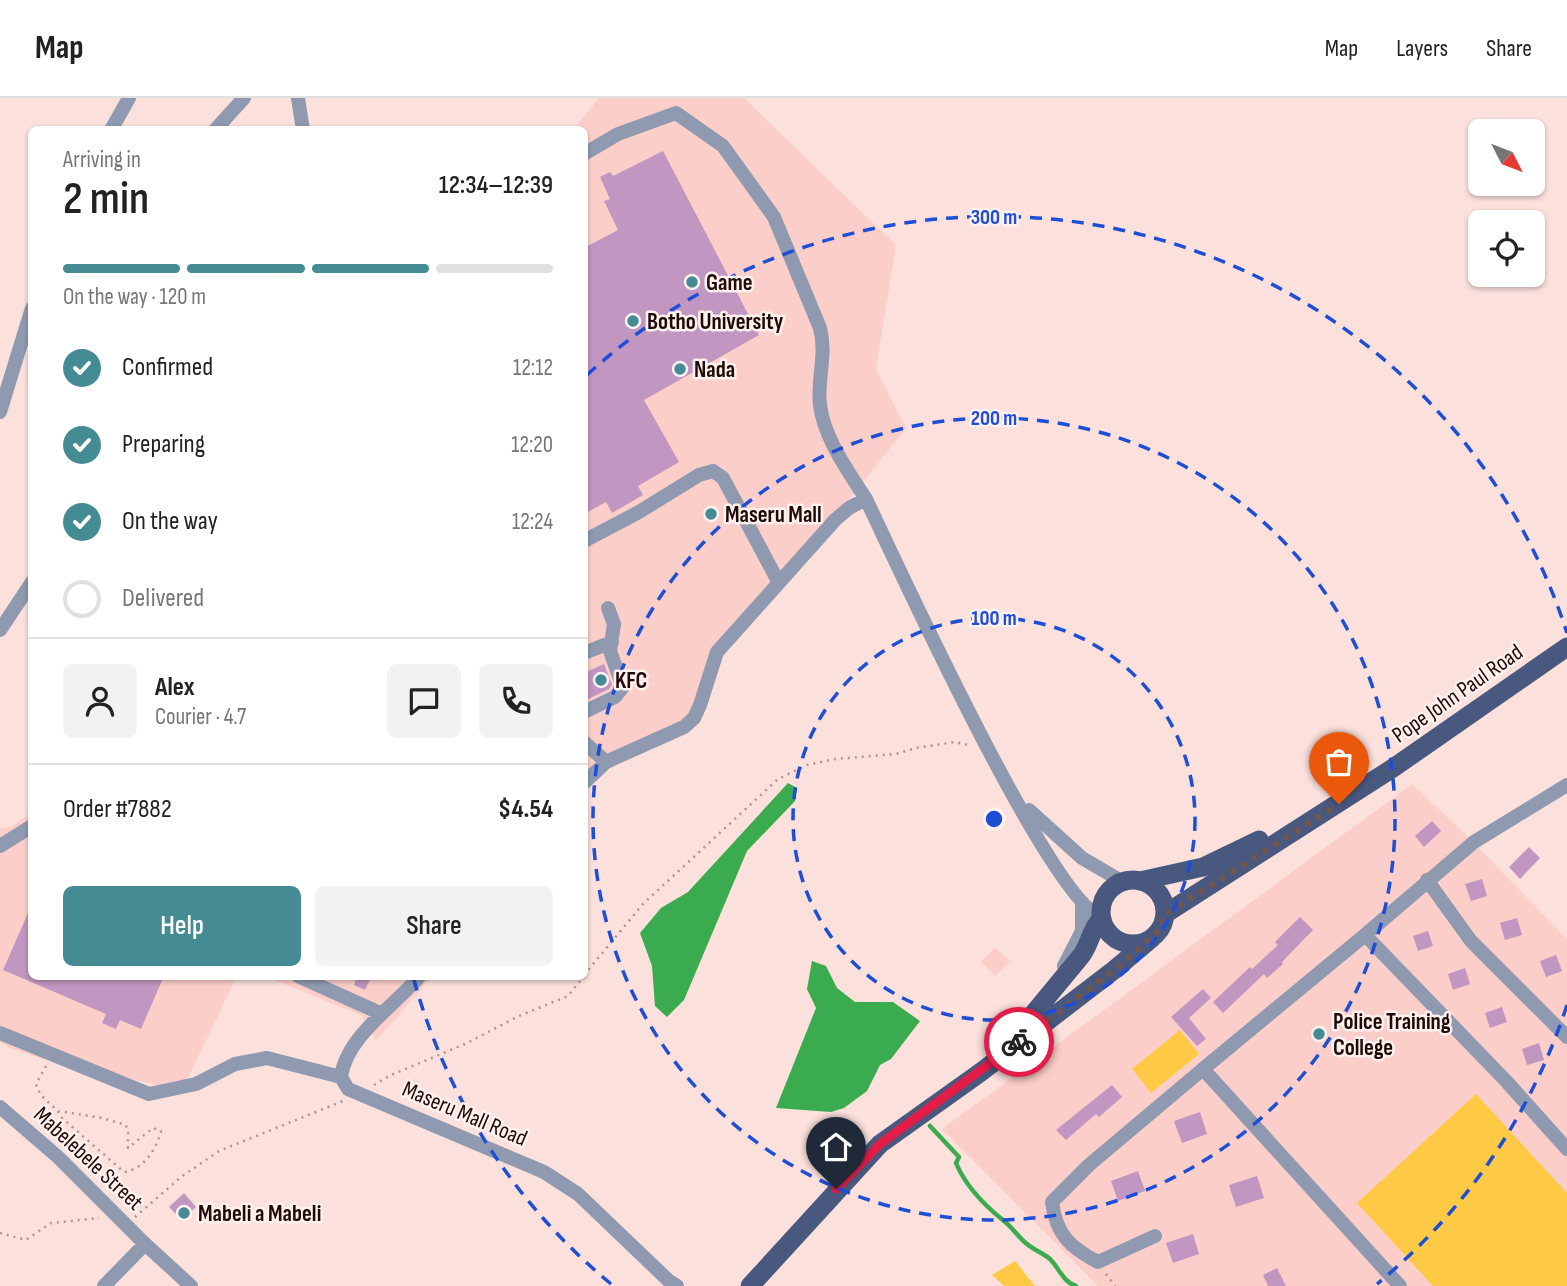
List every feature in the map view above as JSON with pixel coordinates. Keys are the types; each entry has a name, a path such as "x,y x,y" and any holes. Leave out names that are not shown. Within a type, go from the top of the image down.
{"main road":[{"name":"Pope John Paul Road","path":"1165,914 1375,780 1567,647"},
{"name":"Pope John Paul Road","path":"1131,881 1185,872 1220,860 1338,794 1375,780"},
{"path":"750,1286 880,1144 981,1072 1152,938 1160,930 1165,914 1160,895 1152,886 1131,881 1106,895 1101,917 1088,947 1021,1029 981,1072"},
{"path":"1101,917 1111,935 1121,942 1134,944 1152,938"},
{"path":"768,1286 789,1245"}],"street":[{"path":"112,126 129,98"},
{"path":"219,126 244,98"},
{"path":"298,98 302,126"},
{"path":"588,153 618,134 676,113 723,146 774,217 820,328 824,344 820,406 826,427 843,462 866,499 988,751 1044,847 1082,902 1101,917"},
{"path":"0,412 28,320"},
{"path":"588,539 639,512 699,475 713,471 723,478 779,583"},
{"path":"588,779 606,762 684,727 694,718 717,652 835,520 866,499"},
{"path":"0,629 28,588"},
{"path":"588,710 615,696 623,687 610,651 614,624 608,608"},
{"path":"588,651 612,642"},
{"path":"588,746 606,762"},
{"path":"1008,785 1030,812 1082,858 1131,881"},
{"path":"1155,1236 1098,1262 1064,1239 1053,1215 1052,1202 1089,1165 1427,880 1474,842 1567,785"},
{"path":"0,846 28,828"},
{"path":"1427,880 1471,942 1567,1037"},
{"path":"1054,989 1055,980 1082,931 1082,902"},
{"path":"1365,935 1567,1149"},
{"path":"307,980 382,1014"},
{"path":"0,1033 149,1094 196,1084 234,1065 267,1058 341,1077 348,1052 413,980"},
{"path":"1203,1069 1400,1286"},
{"name":"Maseru Mall Road","path":"341,1077 348,1089 544,1172 578,1194 672,1284"},
{"name":"Mabelebele Street","path":"0,1107 58,1157 191,1286"},
{"name":"Mabelebele Street","path":"104,1286 145,1244"}],"path":[{"path":"588,971 643,904 778,779 816,763 857,756 896,754 955,742 988,751"},
{"path":"0,1233 26,1240 51,1223 123,1221 219,1151 359,1094 391,1075 568,996 581,980"},
{"path":"54,1055 36,1084 38,1094 124,1172 133,1171 145,1162 158,1142 161,1131 153,1128 128,1148 126,1125 59,1111"}],"shaded area":[{"name":"Maseru Mall","path":"599,98 744,98 896,245 876,369 906,428 769,600 717,655 698,725 607,765 588,785 588,126 576,126"},
{"path":"788,783 797,788 795,801 747,851 684,1000 667,1017 655,1006 652,966 640,933 661,908 688,892"},
{"name":"Police Training College","path":"1412,784 1468,837 1567,939 1567,1286 1098,1286 942,1129"},
{"path":"28,814 28,980 235,980 187,1080 157,1085 42,1059 0,1042 0,828 12,827"},
{"path":"995,947 1010,961 995,976 981,962"},
{"path":"812,961 826,966 837,988 855,1002 893,1002 920,1021 891,1059 880,1065 867,1091 844,1108 831,1112 776,1108 816,1008 807,989"},
{"path":"274,980 429,980 376,1041 361,1015"},
{"path":"1180,1030 1199,1054 1151,1093 1132,1069"},
{"path":"1476,1094 1567,1193 1567,1286 1433,1286 1357,1203"},
{"path":"1015,1261 1035,1286 1004,1286 992,1275"}],"building":[{"path":"663,151 759,335 644,400 679,462 638,486 643,495 612,513 606,502 588,512 588,246 618,230 604,201 610,199 600,177 610,172 613,176"},
{"path":"604,664 612,685 588,699 588,671"},
{"path":"1432,821 1441,831 1424,847 1415,836"},
{"path":"1529,847 1540,858 1520,879 1509,867"},
{"path":"1482,879 1487,896 1471,901 1465,884"},
{"path":"28,913 28,980 162,980 141,1029 120,1020 116,1029 102,1023 106,1014 3,970"},
{"path":"1300,917 1313,930 1283,964 1267,978 1264,974 1223,1013 1213,1002 1278,945 1275,942"},
{"path":"1517,918 1522,935 1505,940 1500,923"},
{"path":"1428,931 1433,946 1418,951 1413,936"},
{"path":"1556,955 1562,971 1546,977 1540,961"},
{"path":"1465,968 1470,984 1453,990 1448,974"},
{"path":"356,980 370,980 365,990 354,985"},
{"path":"1203,989 1211,998 1189,1018 1206,1039 1197,1046 1171,1017"},
{"path":"1502,1007 1507,1022 1490,1028 1485,1013"},
{"path":"1539,1043 1544,1060 1527,1065 1522,1049"},
{"path":"1112,1085 1122,1097 1099,1117 1096,1114 1066,1140 1056,1130"},
{"path":"1200,1112 1207,1134 1182,1143 1174,1121"},
{"path":"1138,1171 1145,1191 1118,1201 1111,1181"},
{"path":"1257,1176 1264,1198 1236,1207 1229,1185"},
{"path":"184,1193 196,1207 182,1220 169,1207"},
{"path":"1193,1234 1199,1254 1173,1263 1166,1243"},
{"path":"1277,1268 1286,1286 1268,1286 1263,1275"}],"waterway":[{"path":"930,1126 959,1157 956,1163 976,1195 1024,1241 1050,1259 1064,1278 1076,1286"}],"way so far":[{"path":"1019,1042 1135,953 1160,930 1165,914 1339,804"}],"place":[{"name":"Game","path":"692,282"},
{"name":"Botho University","path":"633,321"},
{"name":"Nada","path":"680,369"},
{"name":"Maseru Mall","path":"711,514"},
{"name":"KFC","path":"601,680"},
{"name":"Police Training College","path":"1319,1034"},
{"name":"Mabeli a Mabeli","path":"184,1213"}],"route":[{"path":"836,1189 880,1144 1019,1042"}]}
